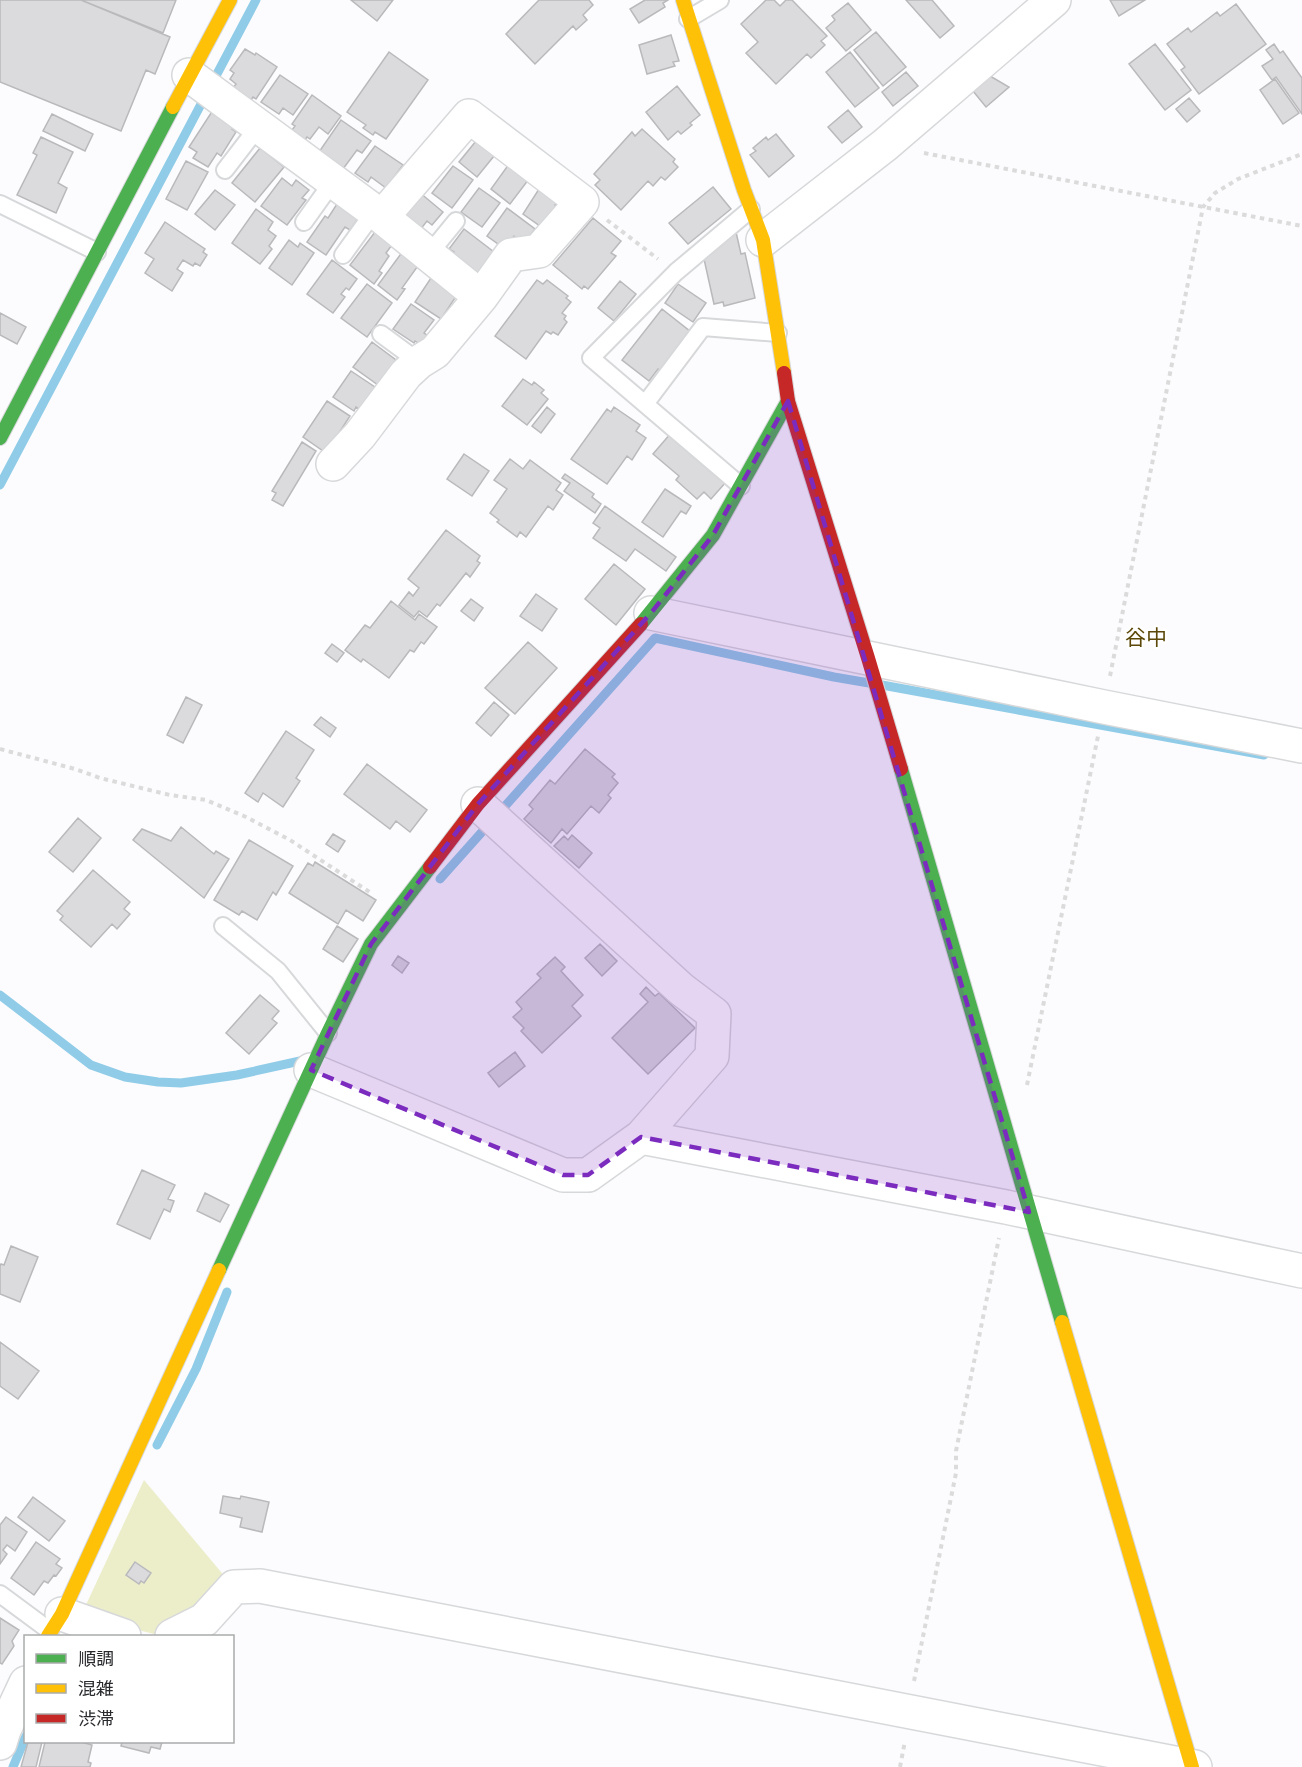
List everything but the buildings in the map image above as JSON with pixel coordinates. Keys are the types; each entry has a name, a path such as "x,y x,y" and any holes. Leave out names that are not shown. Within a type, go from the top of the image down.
{"street":[{"path":"174,1635 204,1620 234,1587 260,1586 1193,1767 1018,1210 868,658 788,401 763,240 744,190 683,0"},
{"path":"763,240 885,146 1054,0"},
{"path":"0,438 226,1"},
{"path":"189,75 334,180 481,297"},
{"path":"333,464 360,435 406,374 435,352 481,297 511,255 540,252 582,202 469,117 378,214"},
{"path":"116,1635 53,1627 328,1032 371,944 477,804 651,613 713,535 788,401"},
{"path":"651,613 1104,708 1302,746"},
{"path":"311,1070 563,1175 588,1175 641,1137 712,1056 714,1014 681,989 477,804"},
{"path":"641,1137 1018,1210 1302,1271"},
{"path":"0,1743 24,1687"}],"lane":[{"path":"688,19 720,0"},
{"path":"225,170 258,127"},
{"path":"304,222 334,180"},
{"path":"0,204 98,252"},
{"path":"741,486 591,358 676,272 751,209"},
{"path":"343,255 378,214"},
{"path":"429,254 456,221"},
{"path":"645,404 703,327 778,333"},
{"path":"381,334 419,362"},
{"path":"223,926 278,970 328,1032"},
{"path":"0,1594 53,1627"}],"path":[{"path":"885,146 1302,226"},
{"path":"1026,1089 1203,207 1215,193 1238,179 1302,154"},
{"path":"582,202 676,272"},
{"path":"0,749 100,778 170,795 206,800 246,817 290,840 397,910"},
{"path":"908,1711 956,1473 956,1451 1018,1210"}],"highlighted area":[{"path":"788,401 1029,1212 641,1137 588,1175 563,1175 311,1070 371,944 478,804 651,613 713,535"}],"green space":[{"path":"144,1480 226,1578 176,1621 154,1634 94,1619 85,1607"}],"waterway":[{"path":"0,485 256,0"},
{"path":"440,879 655,638 869,683"},
{"path":"882,685 1264,755"},
{"path":"0,995 91,1065 125,1077 181,1083 237,1075 309,1059"},
{"path":"157,1445 196,1369 227,1292"},
{"path":"13,1767 24,1741"}],"traffic: fast":[{"path":"0,438 173,107"},
{"path":"641,624 713,535 788,401"},
{"path":"901,769 1062,1322"},
{"path":"219,1270 371,944 430,867"}],"traffic: slow":[{"path":"173,107 230,0"},
{"path":"683,0 744,190 763,240 784,373"},
{"path":"49,1635 62,1614 219,1270"},
{"path":"1062,1322 1192,1767"}],"traffic: jam":[{"path":"784,373 788,401 901,769"},
{"path":"430,867 478,804 641,624"}],"district":[{"name":"谷中","path":"1146,638"}]}
